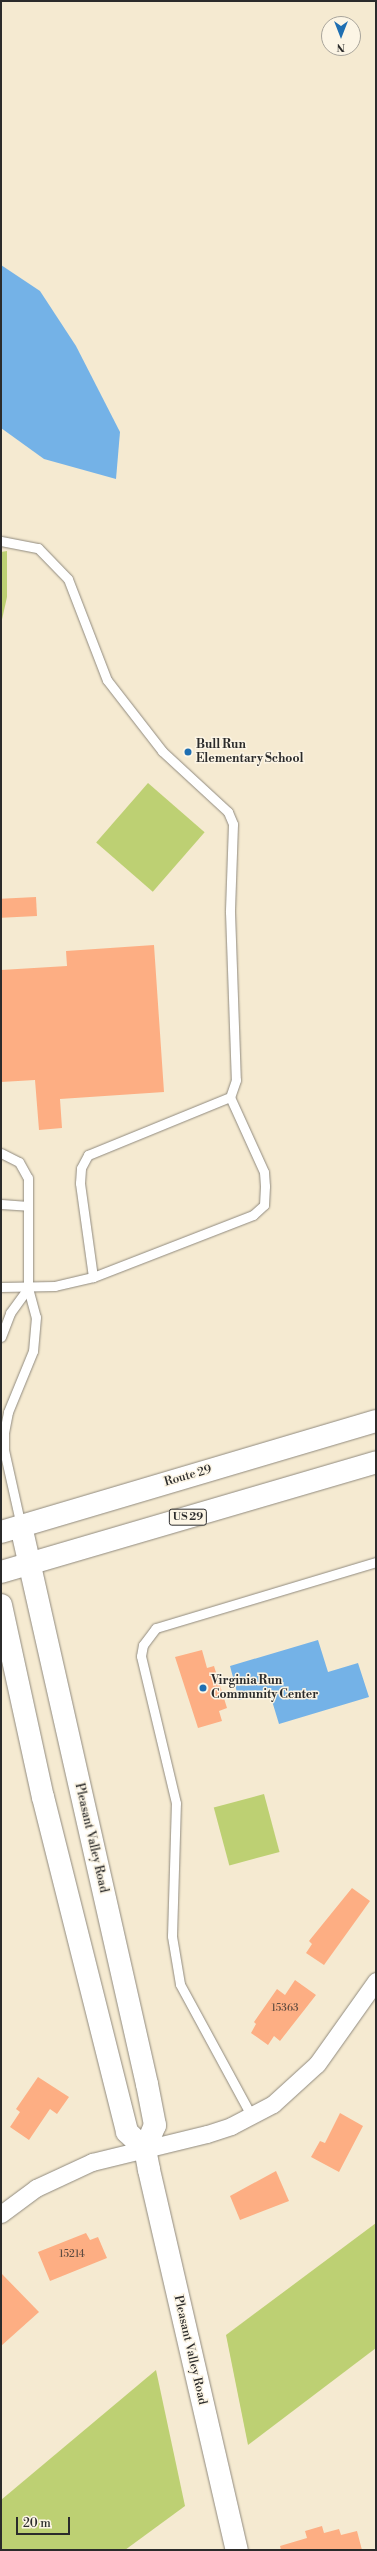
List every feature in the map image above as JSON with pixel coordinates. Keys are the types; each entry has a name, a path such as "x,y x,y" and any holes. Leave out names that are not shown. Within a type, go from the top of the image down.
{"main road":[{"name":"Route 29","path":"11,1529 376,1421"},
{"name":"US 29","path":"1,1572 376,1462"},
{"name":"Pleasant Valley Road","path":"11,1529 29,1564 147,2084 155,2125 146,2149 237,2550"},
{"path":"1,1604 44,1797 127,2132 146,2149"}],"street":[{"path":"1,2214 63,2174 92,2162 213,2132 252,2116 273,2104 317,2064 376,1981"}],"lane":[{"path":"1,541 38,548 68,579 107,680 162,751 228,812 233,824 230,912 236,1080 230,1097 264,1172 264,1205 253,1215 93,1277 55,1286 28,1288 1,1287"},
{"path":"93,1277 80,1183 88,1155 230,1097"},
{"path":"1,1153 19,1162 28,1178 28,1288 36,1317 33,1351 8,1412 4,1450 11,1529"},
{"path":"1,1204 28,1206"},
{"path":"1,1338 10,1313 28,1288"},
{"path":"252,2116 180,1984 172,1936 176,1803 140,1656 143,1645 156,1628 376,1562"}],"green space":[{"path":"7,551 7,597 1,624 1,552"},
{"path":"148,783 205,832 153,892 96,843"},
{"path":"264,1794 280,1852 229,1865 214,1807"},
{"path":"376,2223 376,2348 248,2445 226,2335"},
{"path":"156,2370 185,2506 125,2550 1,2550 1,2500"}],"water":[{"path":"1,265 40,291 76,346 120,432 116,479 44,459 1,428"},
{"path":"318,1640 328,1672 358,1663 369,1697 279,1724 269,1691 239,1700 230,1666"}],"building":[{"path":"36,897 37,916 2,918 1,899"},
{"path":"154,945 164,1092 60,1099 62,1128 39,1130 35,1080 1,1082 1,970 67,966 66,951"},
{"name":"Virginia Run Community Center","path":"202,1650 207,1668 214,1666 227,1708 219,1711 222,1721 198,1728 175,1657"},
{"path":"352,1888 370,1901 324,1965 306,1953 312,1944 309,1941"},
{"path":"295,1980 316,1995 280,2041 274,2036 268,2045 251,2033 256,2024 254,2022 277,1989 285,1995"},
{"path":"38,2077 69,2097 57,2114 50,2109 29,2140 10,2127 20,2112 16,2109"},
{"path":"340,2113 363,2126 339,2172 311,2157 320,2141 325,2143"},
{"path":"276,2171 289,2201 240,2220 230,2196"},
{"path":"86,2233 90,2240 98,2237 107,2258 50,2281 38,2252"},
{"path":"1,2273 39,2312 1,2346"},
{"path":"322,2526 324,2533 339,2529 341,2535 357,2531 362,2550 281,2550 280,2546 307,2538 305,2531"}],"place":[{"name":"Bull Run Elementary School","path":"188,752"},
{"name":"Virginia Run Community Center","path":"203,1688"}]}
